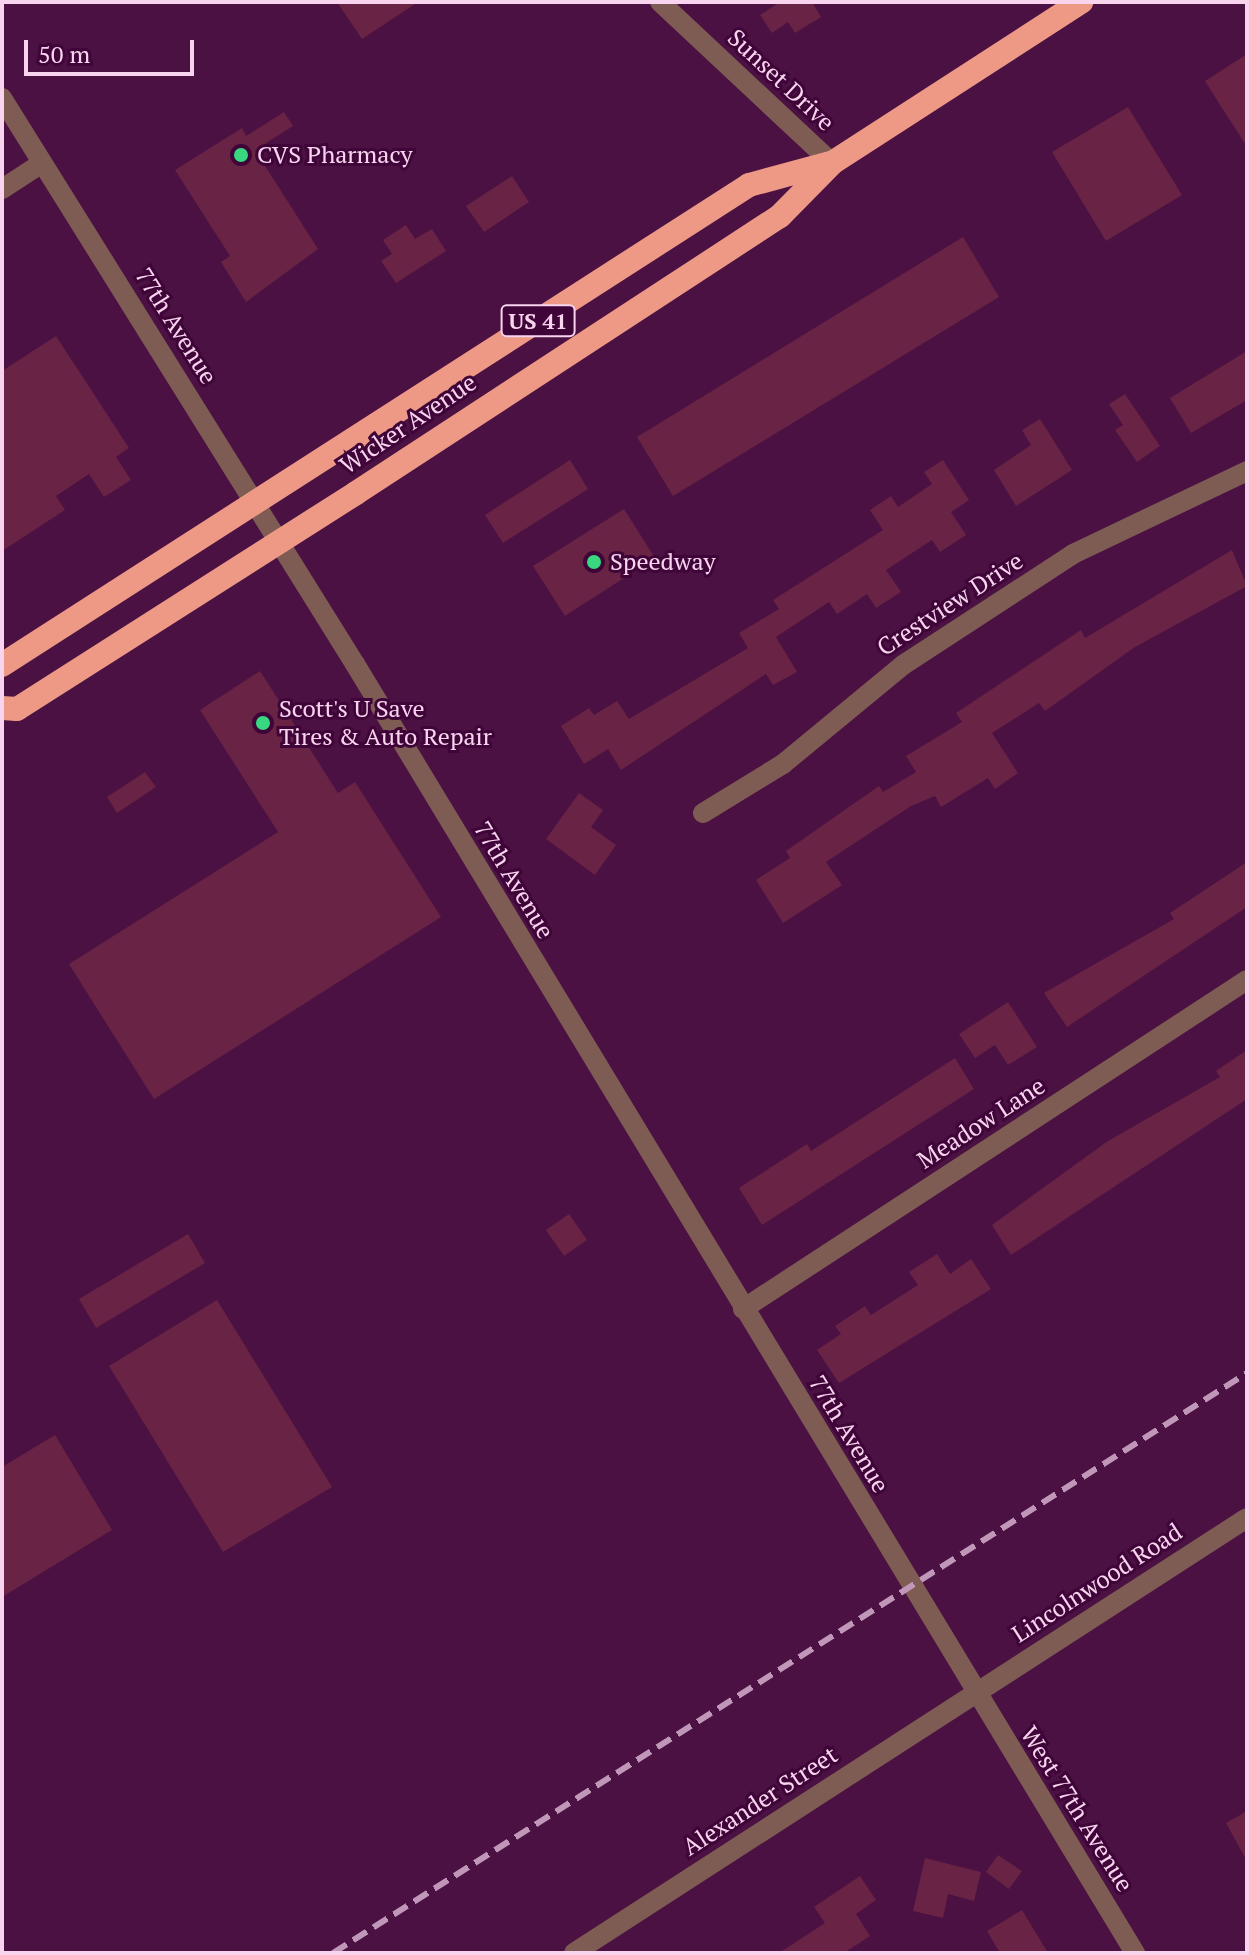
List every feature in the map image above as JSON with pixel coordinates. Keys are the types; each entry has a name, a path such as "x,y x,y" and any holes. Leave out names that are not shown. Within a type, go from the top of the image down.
{"highway":[{"name":"Wicker Avenue","path":"2,708 17,709 780,216 832,163 1081,2"},
{"name":"Wicker Avenue","path":"2,665 749,185 832,163"}],"street":[{"name":"Sunset Drive","path":"660,2 832,163"},
{"name":"77th Avenue","path":"2,98 256,503 975,1692"},
{"path":"2,189 42,163"},
{"name":"Crestview Drive","path":"703,813 783,764 903,665 1073,554 1247,471"},
{"name":"Meadow Lane","path":"743,1309 1247,980"},
{"name":"Lincolnwood Road","path":"975,1692 1247,1518"},
{"name":"Alexander Street","path":"574,1953 975,1692"},
{"name":"West 77th Avenue","path":"975,1692 1135,1953"}],"building":[{"path":"337,2 418,2 362,39"},
{"path":"780,2 812,2 821,17 795,33 788,22 772,33 760,15"},
{"path":"1247,54 1247,147 1205,81"},
{"path":"1128,107 1182,195 1106,241 1052,152"},
{"name":"CVS Pharmacy","path":"284,112 293,126 255,150 318,249 246,302 221,262 230,256 175,170 242,128 246,136"},
{"path":"512,176 529,202 484,232 466,206"},
{"path":"406,225 415,239 432,229 446,251 396,283 381,261 392,254 383,240"},
{"path":"963,237 999,297 673,496 637,437"},
{"path":"56,336 129,448 116,457 131,480 104,497 89,474 56,496 65,510 2,551 2,371"},
{"path":"1247,351 1247,400 1191,433 1170,398"},
{"path":"1125,394 1160,446 1137,462 1115,430 1123,425 1109,404"},
{"path":"1040,419 1072,470 1016,506 994,470 1031,445 1022,430"},
{"name":"Speedway","path":"570,460 588,489 503,543 485,515"},
{"path":"943,460 969,500 951,512 966,535 940,552 932,540 886,570 901,592 876,608 867,594 837,614 829,602 776,637 797,672 773,685 766,674 621,770 608,749 584,764 561,726 589,708 594,715 617,701 629,719 748,648 739,633 779,609 773,600 883,530 870,510 891,496 898,507 932,484 924,472"},
{"name":"Speedway","path":"624,509 655,558 565,616 533,566"},
{"path":"1232,550 1247,586 1135,647 1045,711 1039,703 992,733 1018,773 995,789 988,778 941,807 935,796 911,806 826,862 842,885 783,923 756,880 790,858 786,851 879,786 883,792 916,772 906,756 962,722 956,713 1081,630 1085,638"},
{"path":"260,671 338,793 355,782 441,917 154,1099 69,964 278,832 200,710"},
{"path":"145,772 156,787 117,813 107,797"},
{"path":"579,793 603,810 591,827 616,845 595,875 546,839"},
{"path":"1247,862 1247,907 1067,1027 1044,993 1174,919 1170,913"},
{"path":"1008,1002 1037,1047 1008,1065 995,1045 975,1058 959,1034"},
{"path":"1247,1050 1247,1099 1011,1255 992,1225 1108,1141 1220,1077 1216,1071"},
{"path":"955,1058 974,1089 762,1225 739,1188 807,1144 811,1151"},
{"path":"569,1214 587,1240 564,1256 546,1230"},
{"path":"188,1234 205,1263 96,1328 79,1299"},
{"path":"937,1254 950,1274 971,1259 991,1289 839,1383 817,1350 841,1334 835,1326 865,1306 871,1315 918,1285 909,1272"},
{"path":"217,1300 332,1487 223,1552 109,1366"},
{"path":"55,1435 112,1530 2,1597 2,1467"},
{"path":"1247,1811 1247,1861 1226,1823"},
{"path":"998,1855 1022,1871 1009,1889 986,1872"},
{"path":"925,1858 981,1872 974,1901 948,1894 943,1918 913,1911"},
{"path":"860,1876 876,1900 856,1914 870,1936 844,1953 779,1953 825,1923 814,1907"},
{"path":"1022,1910 1048,1953 1000,1953 987,1931"}],"railway":[{"path":"333,1953 1247,1373"}],"place":[{"name":"CVS Pharmacy","path":"241,155"},
{"name":"Speedway","path":"594,562"},
{"name":"Scott's U Save Tires & Auto Repair","path":"263,723"}]}
